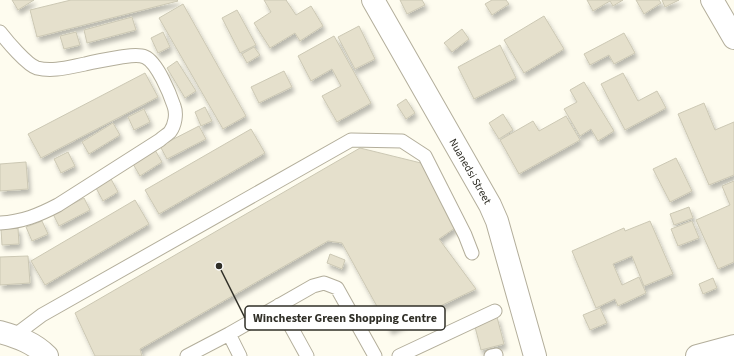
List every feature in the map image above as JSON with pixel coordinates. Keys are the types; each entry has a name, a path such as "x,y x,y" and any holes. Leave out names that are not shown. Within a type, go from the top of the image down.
{"street":[{"name":"Nuanedsi Street","path":"373,0 490,204 497,222 536,356"},
{"path":"712,0 734,38"},
{"path":"7,334 32,344 47,356"},
{"path":"697,356 734,346"}],"lane":[{"path":"0,32 26,60 35,67 46,69 62,69 134,55 146,57 160,72 174,107 175,116 174,123 169,132 160,140 74,195 42,214 25,220 0,223"},
{"path":"7,334 350,140 402,141 425,156 465,235 472,253"},
{"path":"187,356 313,286 324,283 337,288 375,356"},
{"path":"279,305 307,356"},
{"path":"399,356 495,311"},
{"path":"229,334 240,356"}],"building":[{"path":"12,0 34,0 18,10"},
{"path":"71,0 178,1 37,37 30,10"},
{"path":"264,0 286,0 296,15 311,6 323,26 300,41 295,33 270,48 254,23 271,12"},
{"path":"400,0 422,0 425,5 407,14"},
{"path":"492,0 506,0 509,4 492,15 485,4"},
{"path":"587,0 623,0 613,6 610,1 593,11"},
{"path":"636,0 659,0 661,3 644,14"},
{"path":"662,0 679,0 665,7"},
{"path":"183,4 246,116 223,129 159,18"},
{"path":"237,10 256,45 240,53 222,18"},
{"path":"544,16 564,49 524,73 504,40"},
{"path":"132,17 136,30 87,43 84,30"},
{"path":"359,26 375,59 355,69 338,37"},
{"path":"462,29 469,39 452,52 444,43"},
{"path":"76,32 80,45 64,49 60,36"},
{"path":"163,32 170,47 158,53 151,38"},
{"path":"624,33 635,53 614,64 609,55 590,65 584,54"},
{"path":"334,36 371,103 337,122 322,96 341,86 332,69 311,81 298,56"},
{"path":"500,45 516,78 474,99 458,67"},
{"path":"254,47 260,55 247,63 242,54"},
{"path":"177,61 196,91 185,98 167,68"},
{"path":"284,71 292,87 259,103 251,87"},
{"path":"145,73 158,97 41,158 28,134"},
{"path":"623,73 638,101 657,91 666,108 625,130 601,84"},
{"path":"584,82 614,131 598,141 591,129 580,136 564,109 577,102 570,90"},
{"path":"406,99 415,113 406,119 397,105"},
{"path":"704,103 715,130 734,122 734,175 709,185 678,114"},
{"path":"205,107 212,121 201,126 195,112"},
{"path":"144,109 150,122 134,130 128,117"},
{"path":"503,114 513,130 499,139 489,123"},
{"path":"566,116 580,140 519,174 500,140 533,121 539,131"},
{"path":"113,123 120,135 89,154 82,142"},
{"path":"199,126 206,139 167,159 160,146"},
{"path":"251,129 265,153 159,214 145,190"},
{"path":"360,148 421,163 455,228 439,239 476,289 390,330 342,243 328,241 140,349 142,356 95,356 75,313"},
{"path":"155,150 162,162 140,176 133,164"},
{"path":"68,152 75,166 61,173 54,159"},
{"path":"676,158 692,191 670,202 653,169"},
{"path":"26,162 28,189 0,191 0,164"},
{"path":"111,179 118,192 103,201 96,188"},
{"path":"734,181 734,262 718,269 696,220 730,205 722,186"},
{"path":"84,198 90,210 59,226 53,214"},
{"path":"135,200 149,224 45,285 31,261"},
{"path":"689,207 693,218 674,225 670,214"},
{"path":"42,221 48,234 32,241 26,227"},
{"path":"650,221 673,274 644,286 632,256 613,264 622,285 639,277 646,293 618,306 615,299 596,308 572,251 624,228 625,231"},
{"path":"692,221 699,238 678,246 671,229"},
{"path":"18,228 19,244 2,245 1,229"},
{"path":"330,254 345,260 342,269 327,263"},
{"path":"28,256 30,283 0,285 0,257"},
{"path":"713,278 717,288 703,294 699,284"},
{"path":"600,308 607,323 590,330 583,315"},
{"path":"497,317 504,344 481,350 474,323"}],"place":[{"name":"Winchester Green Shopping Centre","path":"219,266"}]}
